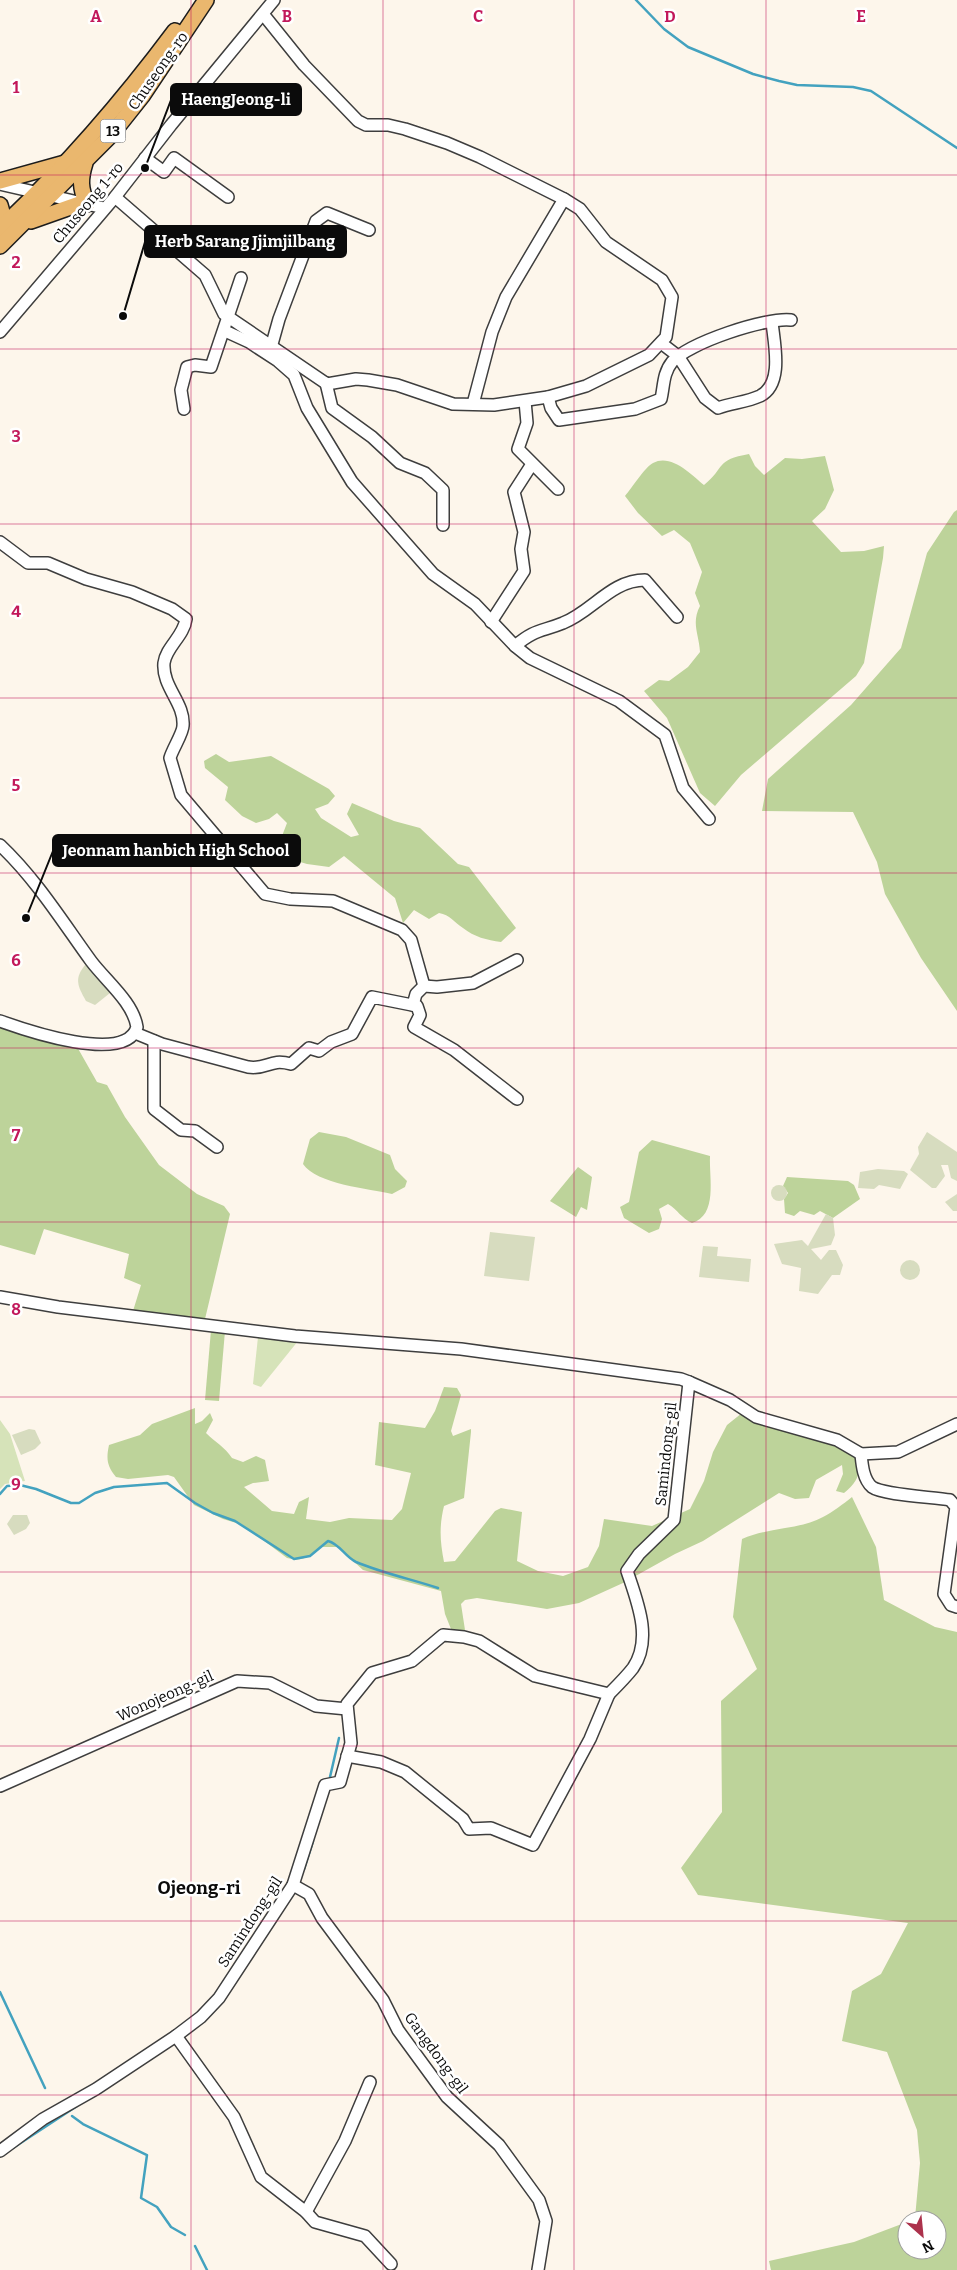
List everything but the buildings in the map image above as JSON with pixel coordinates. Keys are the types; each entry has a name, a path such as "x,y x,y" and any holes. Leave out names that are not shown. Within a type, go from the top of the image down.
{"main road":[{"name":"Chuseong-ro","path":"0,246 22,224 67,163 129,93 182,21 194,0"},
{"name":"Chuseong-ro","path":"0,229 86,160 142,96 206,0"},
{"path":"22,224 85,203 81,192 80,180 86,160"},
{"path":"0,182 67,163"},
{"path":"0,205 2,212 0,216"}],"street":[{"name":"Chuseong 1-ro","path":"0,332 115,197 274,0"},
{"path":"115,197 205,275 224,314 272,344 326,383 334,384 356,379 368,380 397,385 446,403 494,405 548,398 572,392 649,355 666,337 672,297 666,283 606,242 580,209 480,157 447,143 388,125 366,125 358,121 304,65 263,14"},
{"path":"145,158 164,172 174,158 228,197"},
{"path":"0,182 104,208"},
{"path":"473,404 492,332 506,296 564,199"},
{"path":"272,344 279,319 316,222 327,213 369,230"},
{"path":"184,410 181,390 187,367 195,365 211,367 225,331 241,278"},
{"path":"548,398 551,408 559,420 635,409 661,399 666,370 678,356 717,335 772,322 790,320"},
{"path":"661,343 678,356 705,398 718,408 761,395 768,389 775,369 772,322"},
{"path":"225,331 250,342 289,370 297,380 307,408 352,482 433,574 475,604 515,646 530,658 619,701 662,732 670,746 683,788 709,819"},
{"path":"326,383 332,408 372,437 400,463 425,473 443,490 443,525"},
{"path":"525,400 527,423 518,448 558,489"},
{"path":"491,622 524,571 521,549 524,532 514,492 532,464"},
{"path":"0,542 28,563 48,563 86,579 132,592 172,609 186,618 185,628 164,661 164,675 179,708 183,726 170,758 181,795 265,894 290,899 333,902 402,930 411,940 424,986"},
{"path":"515,646 535,631 564,623 582,614 608,593 638,580 645,580 678,617"},
{"path":"0,846 28,875 126,1004 136,1021 135,1033 124,1042 87,1043 51,1037 0,1021"},
{"path":"413,1005 416,994 424,986 437,987 473,982 517,960"},
{"path":"135,1033 154,1041 256,1068 278,1060 292,1064 309,1048 319,1051 331,1042 352,1034 372,997 417,1006 420,1015 414,1027 454,1050 517,1098"},
{"path":"154,1041 154,1109 181,1130 195,1131 217,1147"},
{"path":"0,1297 58,1307 304,1338 461,1349 681,1379 730,1400 756,1417 837,1440 861,1454 898,1452 957,1424"},
{"name":"Samindong-gil","path":"609,1694 634,1667 642,1644 642,1616 627,1571 639,1554 674,1520 689,1382"},
{"path":"861,1454 864,1473 872,1486 887,1493 950,1500 956,1507 944,1594 951,1605 957,1607"},
{"path":"347,1710 347,1704 372,1673 412,1661 443,1635 464,1636 479,1642 535,1676 609,1694 590,1739 533,1845 491,1828 469,1829 458,1814 405,1772 381,1762 347,1756"},
{"name":"Wonojeong-gil","path":"0,1786 238,1681 270,1682 316,1706 347,1710"},
{"name":"Samindong-gil","path":"0,2151 43,2119 96,2089 176,2036 201,2017 219,1998 293,1885 325,1785 340,1782 351,1742 347,1710"},
{"name":"Gangdong-gil","path":"293,1885 309,1894 322,1918 383,2000 398,2030 447,2097 499,2145 539,2200 546,2220 538,2270"},
{"path":"176,2036 234,2117 261,2177 306,2212 315,2222 364,2236 391,2264"},
{"path":"306,2212 345,2141 370,2082"}],"green space":[{"path":"749,454 755,466 764,475 785,458 802,459 825,456 834,490 825,509 812,521 841,552 864,551 884,546 883,558 864,663 856,676 741,775 715,806 700,793 667,718 644,691 659,680 669,681 688,667 700,652 696,618 700,606 695,593 702,572 690,543 674,530 662,536 638,513 625,496 653,463 667,461 681,466 704,485 726,462 738,456"},
{"path":"957,510 957,1011 921,958 885,894 877,862 853,812 762,811 768,779 851,705 901,648 927,553"},
{"path":"216,754 229,762 271,756 329,789 335,796 328,804 315,809 321,818 351,837 359,835 347,814 352,803 394,821 420,828 458,864 469,867 516,928 501,942 476,936 449,917 439,913 429,919 414,910 403,923 395,898 344,856 329,867 307,864 270,853 269,849 282,836 287,823 277,813 269,819 256,823 242,816 225,800 228,787 205,768 204,761"},
{"path":"86,964 110,993 95,1005 86,1001 78,982 80,973"},
{"path":"0,1022 76,1045 97,1082 107,1085 125,1117 159,1165 197,1194 224,1206 230,1214 205,1319 133,1311 141,1285 124,1278 129,1254 44,1229 35,1255 0,1245"},
{"path":"319,1132 346,1137 390,1155 395,1169 407,1181 405,1187 392,1194 344,1185 310,1171 303,1164 310,1139"},
{"path":"927,1132 957,1152 957,1181 951,1178 948,1165 941,1165 945,1176 936,1188 932,1188 910,1170 919,1154 918,1147"},
{"path":"652,1140 710,1156 711,1185 709,1204 706,1212 700,1219 692,1223 668,1204 659,1209 662,1219 659,1229 649,1233 624,1218 620,1207 629,1202 639,1152"},
{"path":"578,1167 592,1177 587,1210 581,1207 576,1217 550,1201"},
{"path":"878,1169 904,1171 908,1174 900,1189 879,1185 874,1189 858,1188 860,1172"},
{"path":"787,1177 848,1181 854,1185 860,1199 833,1218 820,1211 814,1215 800,1211 794,1216 785,1213 784,1199 788,1193 783,1186"},
{"path":"779,1185 787,1193 779,1201 771,1193"},
{"path":"957,1194 957,1211 953,1211 945,1202"},
{"path":"826,1214 833,1218 835,1235 831,1245 811,1249 821,1260 829,1250 836,1250 843,1265 840,1275 832,1275 818,1294 799,1291 801,1268 782,1264 774,1244 802,1240 808,1246"},
{"path":"490,1232 535,1237 529,1281 484,1276"},
{"path":"703,1246 718,1247 717,1256 751,1259 749,1282 699,1277"},
{"path":"906,1260 914,1260 920,1266 920,1274 914,1280 906,1280 900,1274 900,1266"},
{"path":"211,1330 225,1331 219,1401 205,1400"},
{"path":"258,1337 298,1341 261,1387 253,1384"},
{"path":"444,1387 457,1388 461,1395 451,1431 453,1436 471,1429 471,1432 464,1498 444,1506 442,1514 441,1534 444,1562 455,1561 495,1511 501,1508 522,1512 517,1561 538,1571 563,1576 588,1567 599,1546 604,1519 652,1526 690,1509 704,1481 713,1452 727,1425 742,1413 835,1444 858,1458 858,1474 855,1482 844,1493 836,1491 843,1474 842,1465 816,1480 809,1498 795,1499 779,1493 703,1541 675,1554 623,1583 579,1603 547,1609 477,1598 465,1600 461,1604 465,1630 459,1632 451,1629 445,1614 441,1591 363,1570 338,1547 321,1547 310,1556 301,1559 287,1558 243,1525 223,1519 194,1505 174,1477 168,1475 128,1479 116,1477 108,1462 109,1445 140,1435 152,1424 195,1408 195,1424 202,1421 210,1413 213,1420 206,1433 232,1458 243,1462 256,1456 265,1460 269,1481 253,1483 244,1487 272,1511 294,1514 299,1502 309,1497 306,1519 330,1522 349,1518 392,1520 402,1509 411,1473 375,1465 379,1422 425,1428 435,1411"},
{"path":"0,1420 10,1434 25,1481 5,1484 0,1489"},
{"path":"29,1429 35,1430 41,1443 35,1449 21,1455 12,1435"},
{"path":"852,1497 876,1547 884,1600 935,1627 957,1632 957,2270 771,2270 769,2261 854,2242 897,2226 897,2260 947,2260 947,2210 916,2210 920,2163 917,2130 887,2052 842,2041 852,1991 881,1974 908,1923 698,1895 681,1868 722,1812 721,1701 757,1669 733,1617 742,1539 762,1532 794,1527 814,1521 830,1513"},
{"path":"13,1515 27,1515 30,1523 26,1529 14,1535 7,1524"}],"waterway":[{"path":"636,0 664,29 688,47 753,74 779,81 797,85 853,87 871,91 957,148"},
{"path":"0,1494 7,1486 20,1485 36,1489 71,1503 79,1503 95,1493 114,1487 167,1483 195,1503 213,1513 235,1521 294,1559 310,1556 328,1541 336,1545 356,1562 438,1588"},
{"path":"330,1777 339,1738"},
{"path":"304,1869 313,1841"},
{"path":"0,1992 45,2088"},
{"path":"211,2014 224,2000"},
{"path":"13,2148 77,2106"},
{"path":"72,2116 83,2124 147,2155 141,2198 157,2207 171,2227 185,2235"},
{"path":"195,2246 207,2270"}],"place":[{"name":"HaengJeong-li","path":"145,168"},
{"name":"Herb Sarang Jjimjilbang","path":"123,316"},
{"name":"Jeonnam hanbich High School","path":"26,918"}],"district":[{"name":"Ojeong-ri","path":"199,1888"}]}
